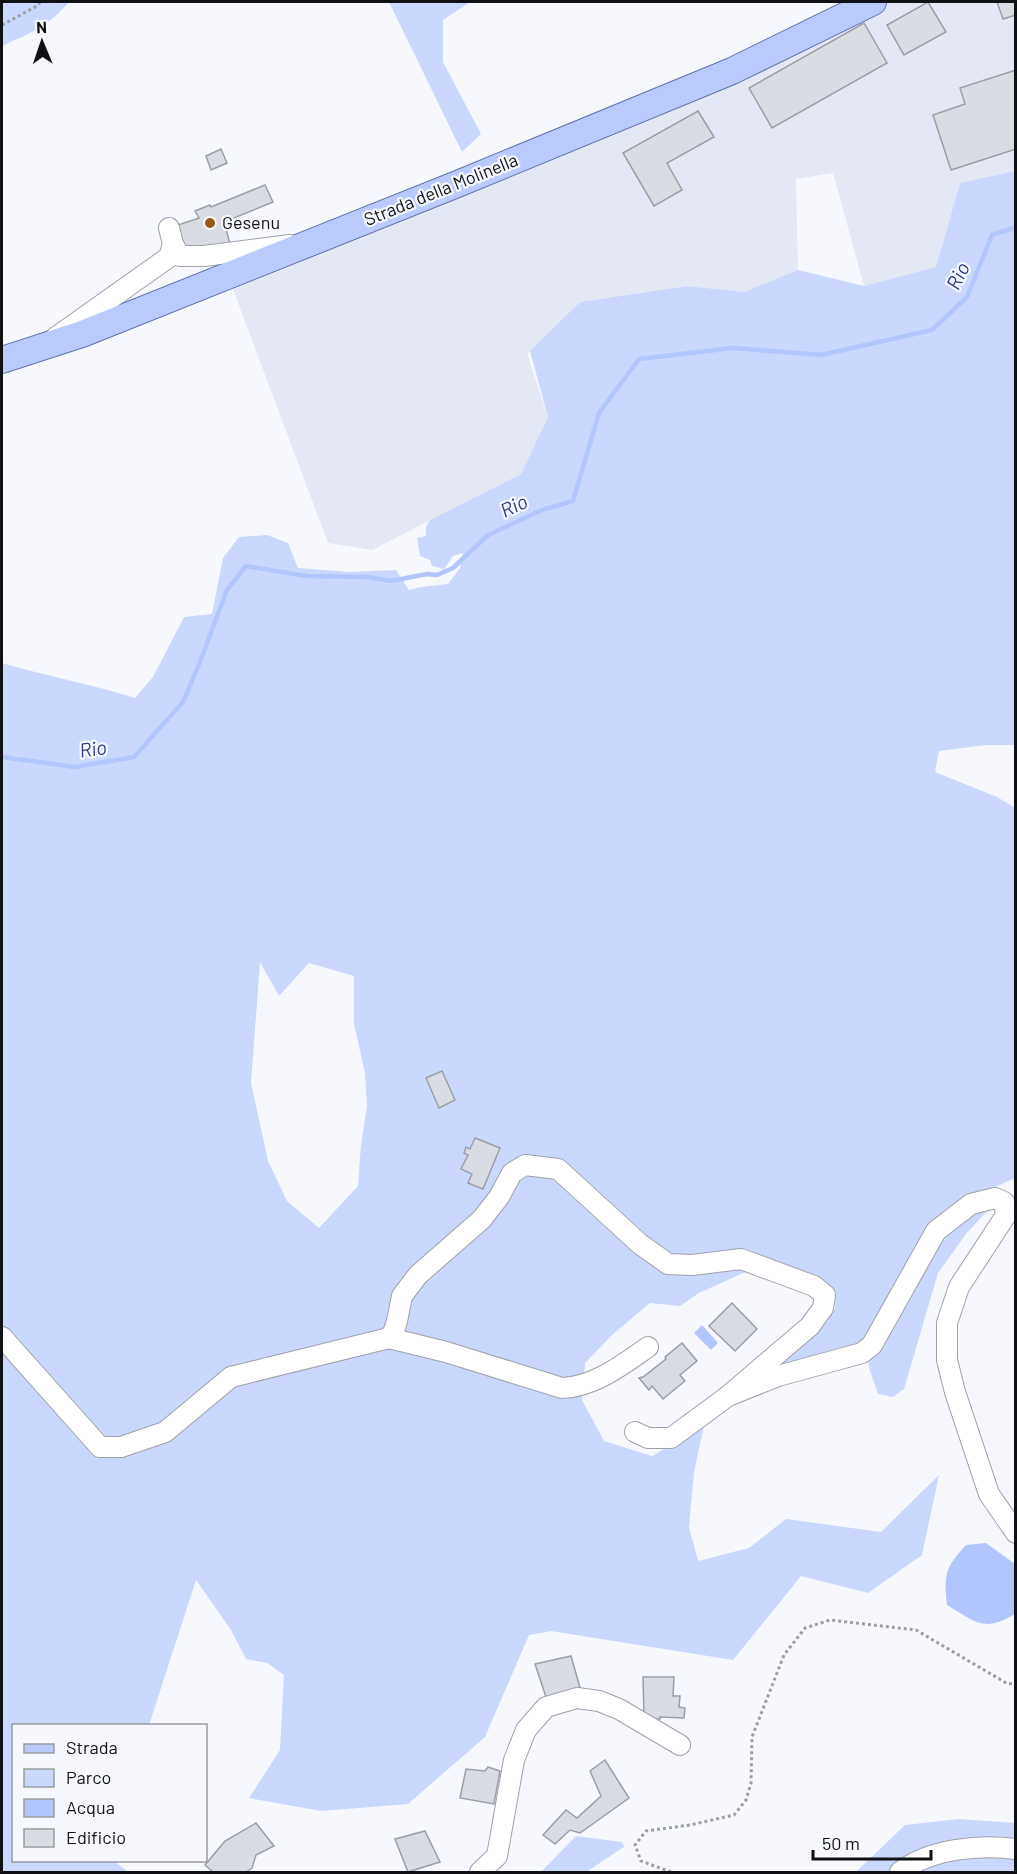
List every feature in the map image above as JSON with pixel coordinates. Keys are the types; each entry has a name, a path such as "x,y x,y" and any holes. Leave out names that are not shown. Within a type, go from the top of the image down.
{"main road":[{"name":"Strada della Molinella","path":"2,360 82,334 732,71 873,2"}],"street":[{"path":"44,346 169,257 171,236 180,256 204,256 309,243"},
{"path":"389,1338 394,1331 402,1296 418,1275 482,1219 499,1197 512,1173 525,1165 558,1169 640,1244 668,1264 692,1266 741,1259 814,1286 825,1295 824,1308 810,1326 728,1396 671,1438 648,1438 635,1432"},
{"path":"728,1396 778,1376 862,1353 872,1345 936,1231 971,1204 995,1198 1004,1202 1006,1215 959,1287 947,1323 947,1360 955,1392 989,1494 1016,1533"},
{"path":"2,1337 100,1447 121,1447 165,1432 231,1377 389,1338 446,1352 562,1388 575,1388 616,1370 648,1347"},
{"path":"480,1872 497,1856 514,1760 526,1730 546,1707 577,1698 599,1701 619,1709 680,1745"},
{"path":"900,1872 911,1863 961,1848 999,1846 1016,1849"}],"path":[{"path":"2,25 37,6 40,2"},
{"path":"671,1872 641,1861 635,1845 646,1831 690,1825 734,1815 746,1800 751,1783 752,1737 784,1654 805,1628 830,1620 916,1630 1008,1683 1016,1683"}],"shaded area":[{"name":"Gesenu","path":"873,2 1015,2 1015,171 960,183 936,267 864,286 833,173 796,179 798,270 744,292 687,286 580,302 527,354 548,417 521,474 372,550 328,543 228,276"}],"green space":[{"path":"2,2 69,2 42,26 2,47"},
{"path":"389,2 470,2 443,20 443,62 481,134 462,152"},
{"path":"1015,171 1015,745 986,745 939,751 935,772 997,797 1015,808 1015,1178 986,1191 989,1209 966,1234 938,1273 904,1389 893,1397 878,1394 869,1368 868,1357 847,1346 751,1381 835,1309 836,1291 812,1277 739,1249 750,1270 699,1293 680,1306 650,1303 612,1335 585,1363 582,1400 604,1441 652,1456 704,1426 694,1472 689,1527 698,1561 749,1548 786,1519 881,1532 939,1475 922,1555 868,1593 801,1576 733,1660 551,1631 529,1635 485,1737 408,1804 321,1811 249,1798 280,1750 284,1675 267,1663 246,1659 231,1630 196,1580 149,1724 12,1724 12,1862 115,1862 128,1872 2,1872 2,663 135,698 153,677 184,617 212,614 223,558 239,537 267,535 288,543 298,568 350,572 396,570 409,590 448,584 460,568 463,553 453,556 444,569 432,566 430,560 420,556 417,538 426,536 426,527 430,520 521,474 548,417 530,351 580,302 687,286 744,292 798,270 864,286 936,267 960,183","holes":["260,962 279,996 309,963 354,976 354,1024 365,1073 367,1106 358,1186 319,1228 287,1201 268,1161 251,1083"]},
{"path":"959,1819 1015,1823 1015,1872 856,1872 905,1825"},
{"path":"576,1836 622,1842 624,1847 586,1872 541,1872"}],"water":[{"path":"702,1325 718,1343 711,1350 694,1333"},
{"path":"986,1543 1015,1564 1015,1614 1004,1620 987,1624 973,1620 947,1605 946,1586 950,1566 966,1545"}],"building":[{"path":"928,2 946,32 904,55 887,25"},
{"path":"997,2 1016,2 1016,15 1003,19"},
{"path":"864,23 887,63 772,128 749,88"},
{"path":"1016,70 1016,149 951,170 933,115 965,104 960,88"},
{"path":"698,111 714,137 667,163 682,190 654,206 623,153"},
{"path":"221,149 227,163 211,170 206,156"},
{"path":"265,185 273,202 224,222 230,244 193,255 177,244 178,225 199,218 195,211 210,205 211,207"},
{"path":"442,1071 455,1100 439,1108 426,1078"},
{"path":"475,1138 500,1148 483,1189 468,1183 472,1174 461,1169 468,1155 464,1153 466,1147 470,1149"},
{"path":"732,1303 757,1329 735,1351 709,1326"},
{"path":"682,1343 697,1361 680,1375 685,1381 663,1399 652,1386 649,1390 639,1378 666,1359 665,1357"},
{"path":"571,1656 581,1691 547,1700 535,1664"},
{"path":"643,1677 674,1677 673,1696 680,1696 679,1707 685,1708 684,1718 651,1719 651,1717 644,1716"},
{"path":"605,1760 629,1798 580,1833 570,1830 555,1844 543,1835 566,1810 577,1818 601,1796 590,1771"},
{"path":"488,1767 500,1771 494,1804 460,1798 466,1769 485,1771"},
{"path":"256,1823 274,1846 256,1855 252,1868 246,1872 213,1872 205,1865 225,1841"},
{"path":"425,1831 440,1862 408,1872 395,1839"}],"waterway":[{"name":"Rio","path":"2,757 75,767 134,757 183,702 227,590 246,566 306,576 368,577 391,581 427,574 437,575 453,568 488,535 542,510 573,501 599,413 639,359 733,348 821,355 932,330 967,297 992,235 1016,227"}],"place":[{"name":"Gesenu","path":"210,223"}]}
